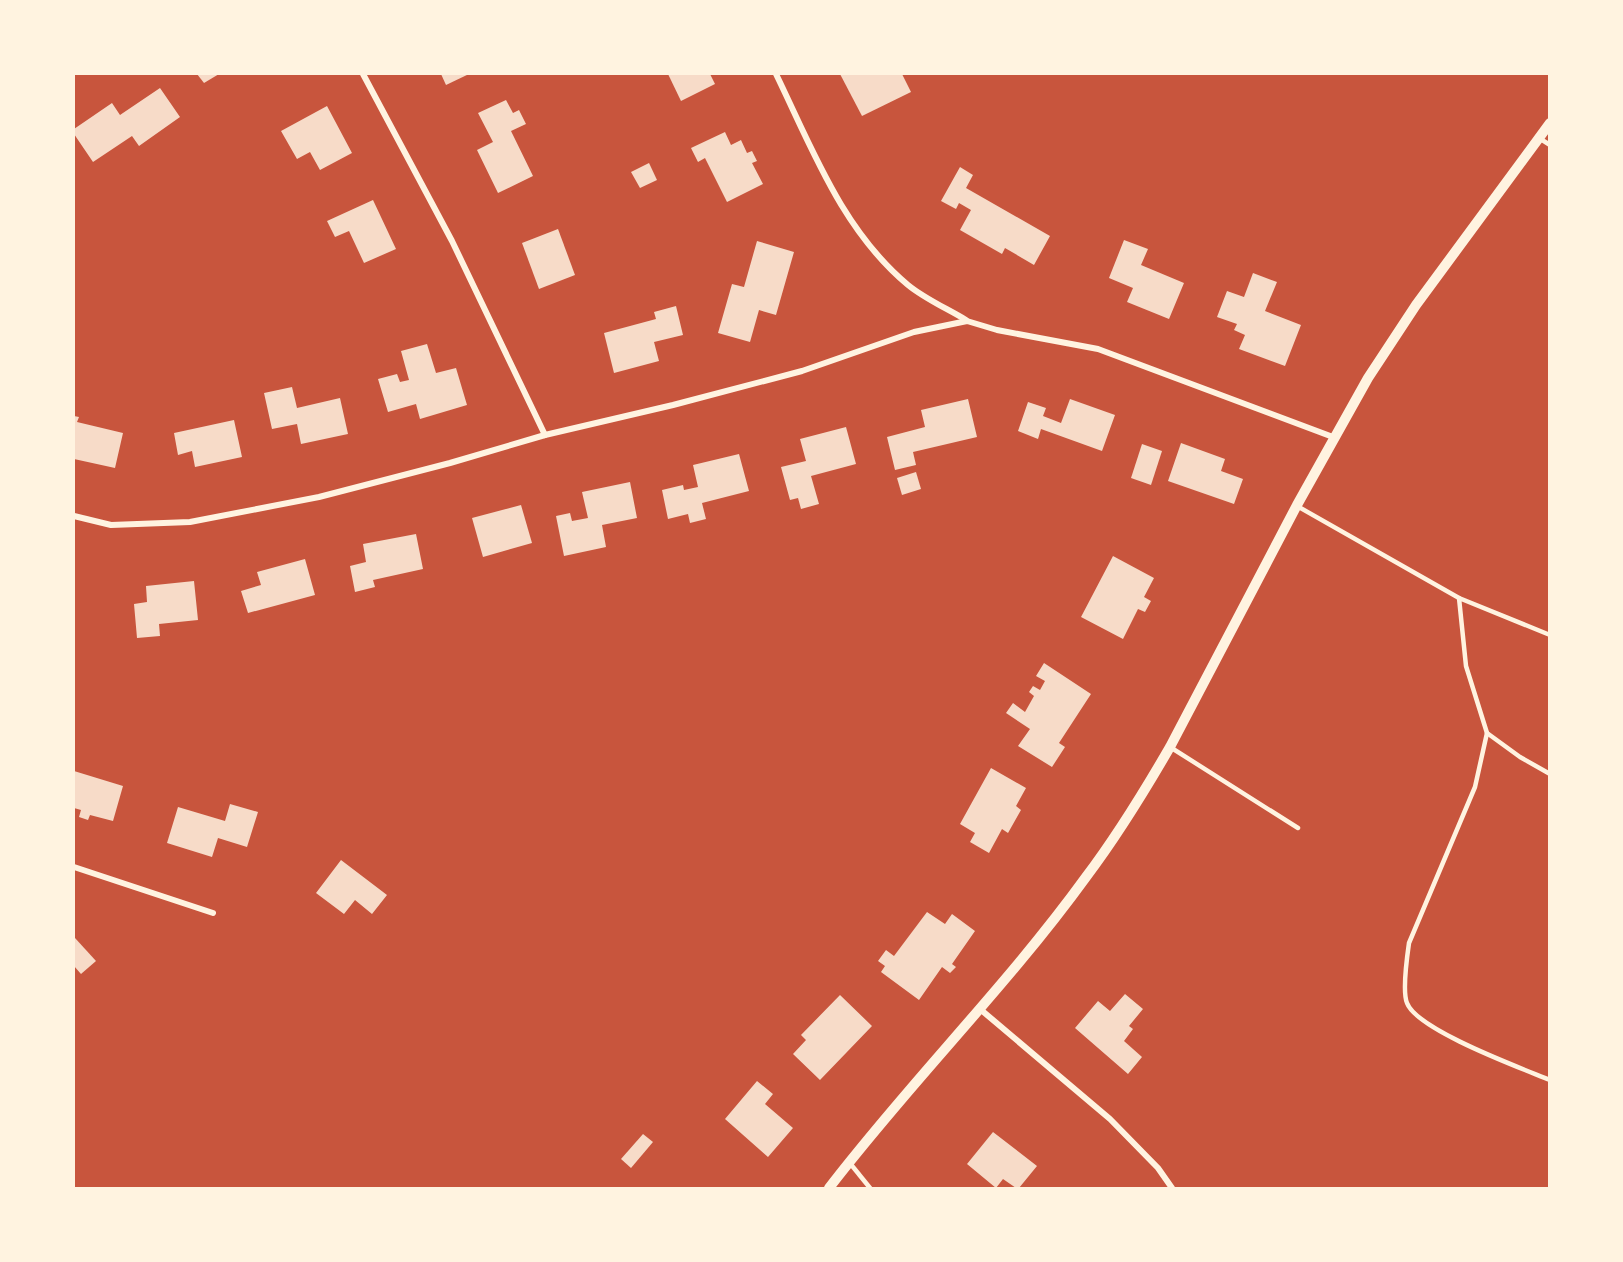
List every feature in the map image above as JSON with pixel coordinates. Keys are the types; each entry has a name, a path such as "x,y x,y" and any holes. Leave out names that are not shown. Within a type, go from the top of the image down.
{"street":[{"path":"363,74 452,241 545,435"},
{"path":"776,74 837,200 872,249 909,285 967,321 997,330 1098,349 1333,437"},
{"path":"829,1188 980,1009 1086,877 1148,785 1170,747 1333,437 1368,378 1416,305 1550,123"},
{"path":"74,516 111,525 190,522 319,496 450,463 545,435 673,405 802,371 914,332 967,321"},
{"path":"74,867 213,914"},
{"path":"980,1009 1110,1119 1158,1168 1172,1188"}],"lane":[{"path":"1539,138 1550,145"},
{"path":"1297,505 1459,598 1550,634"},
{"path":"1459,598 1466,666 1487,733 1475,787 1409,943 1405,969 1407,1004 1419,1017 1440,1032 1550,1080"},
{"path":"1487,733 1520,757 1550,774"},
{"path":"1170,747 1298,828"},
{"path":"849,1162 870,1188"}],"building":[{"path":"197,74 219,74 204,83"},
{"path":"441,74 469,74 446,85"},
{"path":"668,74 710,74 715,84 681,101"},
{"path":"840,74 902,74 911,92 862,116"},
{"path":"160,88 180,117 139,146 132,136 93,162 74,134 74,129 112,103 120,115"},
{"path":"506,100 513,113 519,110 526,124 511,131 533,176 498,193 477,150 493,142 478,113"},
{"path":"327,106 352,153 320,170 310,152 297,159 281,131"},
{"path":"725,132 731,145 741,140 747,153 752,151 757,161 752,163 763,184 727,202 705,158 698,162 691,148"},
{"path":"649,163 657,180 640,188 631,172"},
{"path":"960,167 973,175 966,188 1050,236 1034,265 1005,248 1002,254 960,230 971,210 959,203 956,209 941,201"},
{"path":"373,200 396,249 364,263 349,231 335,237 327,221"},
{"path":"558,229 575,275 539,289 522,243"},
{"path":"1124,240 1148,249 1141,265 1184,283 1169,319 1127,302 1133,288 1109,278"},
{"path":"757,241 794,252 776,315 759,310 750,342 718,333 732,284 744,287"},
{"path":"1253,273 1277,282 1265,311 1301,325 1285,366 1239,349 1245,335 1234,330 1237,324 1217,317 1227,291 1244,297"},
{"path":"676,306 683,335 654,342 659,361 614,373 604,333 656,319 654,312"},
{"path":"427,344 436,373 456,368 467,405 420,419 416,404 388,412 378,379 397,374 400,382 409,380 401,351"},
{"path":"292,387 297,408 340,398 348,434 301,444 297,424 272,429 264,393"},
{"path":"968,399 977,437 913,452 916,465 895,470 887,437 925,427 921,410"},
{"path":"1070,399 1115,415 1102,451 1041,429 1038,439 1018,431 1028,402 1046,408 1043,416 1061,423"},
{"path":"74,416 79,417 77,422 123,433 115,468 74,459"},
{"path":"234,420 242,457 195,467 192,451 178,455 174,433"},
{"path":"846,427 856,464 811,476 819,504 801,509 798,498 790,500 781,467 806,461 800,439"},
{"path":"1181,443 1225,459 1221,471 1243,479 1234,504 1168,481"},
{"path":"1142,444 1162,451 1151,485 1131,478"},
{"path":"739,454 749,491 702,503 706,519 690,523 688,514 668,519 662,490 683,485 684,490 698,487 693,465"},
{"path":"916,472 921,489 902,495 897,478"},
{"path":"630,482 637,518 602,525 606,547 564,556 556,516 570,513 572,521 588,518 582,492"},
{"path":"521,505 532,543 483,557 472,518"},
{"path":"416,534 423,569 373,580 375,587 355,592 350,566 366,562 363,544"},
{"path":"1113,556 1154,578 1144,597 1151,601 1145,612 1138,609 1123,639 1081,617"},
{"path":"305,559 315,595 248,613 241,591 261,585 257,572"},
{"path":"194,581 198,620 159,624 160,636 137,638 134,604 147,602 146,586"},
{"path":"1044,663 1091,694 1059,743 1065,747 1052,767 1018,746 1030,729 1006,713 1013,703 1025,712 1034,696 1029,692 1033,686 1040,690 1045,681 1036,676"},
{"path":"991,768 1026,788 1016,806 1021,810 1008,833 1002,829 989,853 970,842 975,833 960,824"},
{"path":"74,771 123,786 113,821 90,815 88,820 79,817 81,810 74,808"},
{"path":"230,804 258,812 247,847 218,838 212,857 167,843 178,807 225,821"},
{"path":"341,860 387,895 372,914 355,900 344,914 316,893"},
{"path":"927,912 945,924 952,914 975,931 952,964 956,967 950,973 942,967 919,1000 881,972 885,966 878,961 886,950 894,956"},
{"path":"75,938 96,961 81,974 74,966"},
{"path":"1125,994 1143,1009 1129,1026 1133,1029 1124,1041 1142,1057 1128,1074 1075,1028 1098,1001 1110,1011"},
{"path":"840,995 872,1026 820,1080 793,1054 806,1040 801,1035"},
{"path":"757,1081 773,1094 765,1104 793,1128 768,1157 725,1119"},
{"path":"993,1132 1037,1166 1019,1188 1003,1179 996,1188 967,1164"},
{"path":"643,1134 653,1142 631,1168 621,1159"}]}
